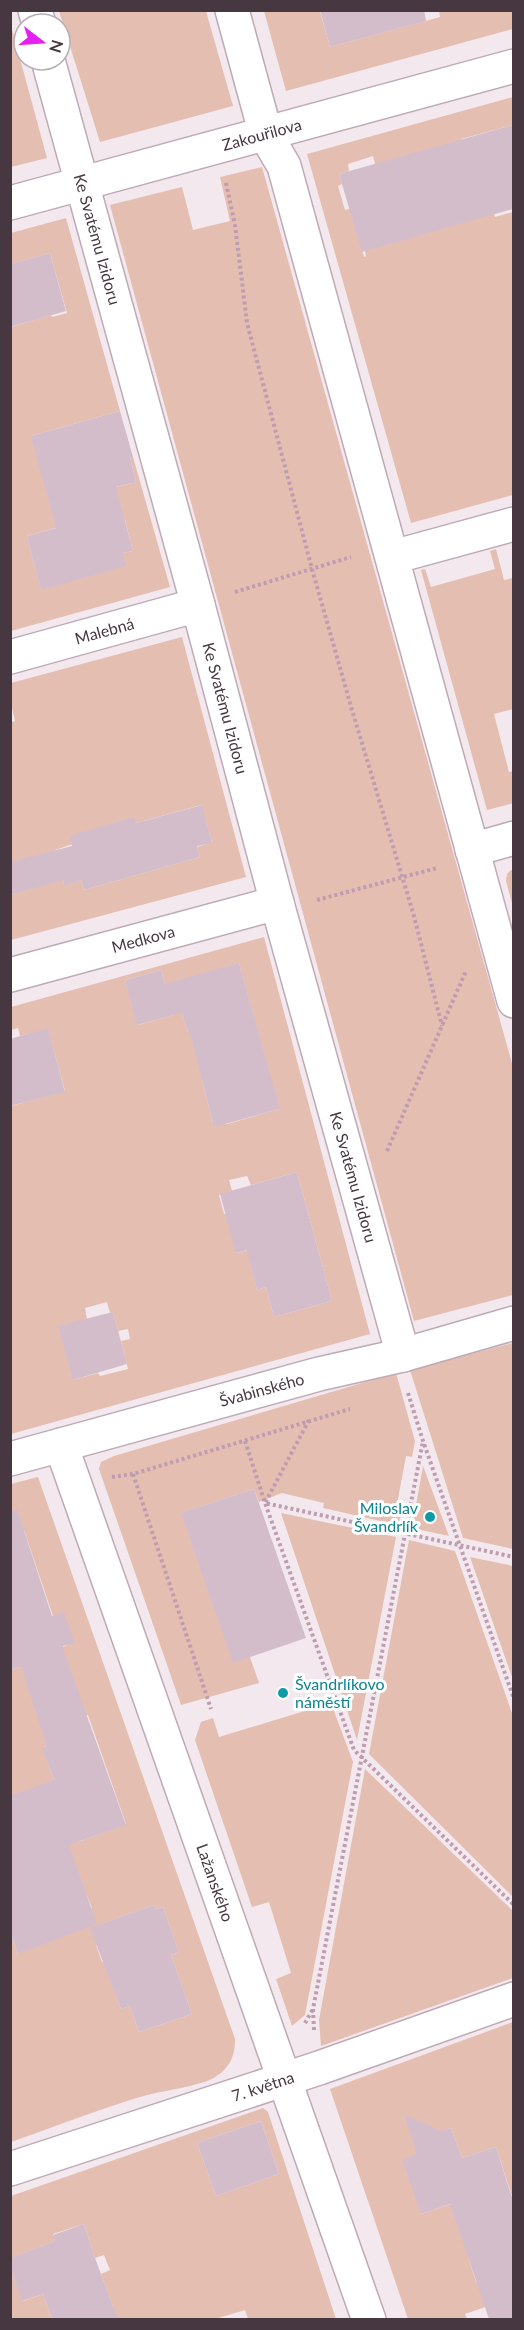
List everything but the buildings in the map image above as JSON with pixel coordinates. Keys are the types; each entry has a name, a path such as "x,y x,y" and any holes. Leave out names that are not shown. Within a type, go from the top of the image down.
{"street":[{"path":"232,10 266,135 284,166 513,1001"},
{"name":"Zakouřilova","path":"10,203 513,66"},
{"name":"Ke Svatému Izidoru","path":"51,72 198,604 277,903 403,1355"},
{"path":"393,557 513,524"},
{"name":"Malebná","path":"10,657 198,604"},
{"path":"472,850 513,838"},
{"name":"Medkova","path":"10,975 277,903"},
{"name":"Švabinského","path":"10,1459 319,1374 403,1355 513,1323"},
{"name":"Lažanského","path":"61,1445 369,2319"},
{"name":"7. května","path":"10,2169 319,2068 513,1999"}],"path":[{"path":"226,182 235,225 247,323 312,569 414,916 442,1026"},
{"path":"198,604 361,554 393,557"},
{"path":"277,903 305,904 401,878 448,865 472,850"},
{"path":"362,1211 490,916"},
{"path":"403,1355 402,1371 423,1441 513,1699"},
{"path":"266,1503 324,1393 319,1374"},
{"path":"101,1479 133,1473 245,1441 354,1750 513,1905"},
{"path":"319,2068 313,2009 423,1441"},
{"path":"133,1473 211,1709"},
{"path":"266,1503 513,1557"}],"shaded area":[{"path":"206,11 233,106 100,142 72,53 72,12 59,12"},
{"path":"264,11 320,11 330,47 440,17 439,11 513,11 513,29 286,91"},
{"path":"10,22 12,72 24,72 47,158 10,167"},
{"path":"513,97 513,125 461,139 481,209 492,207 495,217 513,212 513,495 411,523 307,154","holes":["373,156 375,164 366,256 364,257 351,213 352,208 345,210 338,186 342,184 339,174 349,171 348,164"]},
{"path":"262,167 513,1067 513,1295 414,1321 110,205 182,187 193,230 230,221 220,177"},
{"path":"66,218 120,411 31,436 67,500 136,482 130,457 133,457 170,587 11,631 11,327 51,315 52,317 67,313 50,253 11,264 11,233","holes":["111,512 125,520 133,551 123,553 41,589 27,536"]},
{"path":"496,549 504,580 513,578 513,709 494,714 509,772 513,771 514,803 487,810 421,570 425,569 431,587 495,569 490,551"},
{"path":"182,637 246,877 11,940 11,895 16,893 10,874 10,723 15,721 11,704 11,683","holes":["201,805 212,842 197,847 200,857 84,890 81,880 64,885 55,850 136,823"]},
{"path":"513,870 513,907 506,881 507,874"},
{"path":"264,937 370,1334 11,1434 11,1106 65,1091 48,1029 20,1036 18,1028 11,1030 11,1007","holes":["239,963 279,1109 227,1124 213,1123 202,1080 204,1029 188,1033 180,1006","161,970 174,1015 138,1025 125,980","297,1172 332,1301 274,1317 266,1287 257,1290 248,1250 236,1253 238,1211 224,1214 219,1195 232,1191 229,1180 247,1176 251,1185","107,1302 110,1313 113,1312 118,1331 128,1329 130,1339 121,1341 128,1369 100,1376 98,1373 73,1380 87,1319 85,1308"]},
{"path":"513,1343 513,1549 463,1538 410,1370"},
{"path":"396,1373 415,1441 412,1457 406,1456 397,1504 403,1507 398,1525 323,1508 324,1503 282,1493 259,1502 254,1489 182,1513 250,1657 259,1683 181,1705 99,1469 101,1462 114,1456"},
{"path":"423,1466 449,1536 412,1528"},
{"path":"38,1477 235,2039 233,2056 228,2066 209,2080 140,2097 11,2142 10,1932 18,1954 66,1918 92,1908 86,1893 34,1851 81,1841 126,1824 88,1715 50,1728 56,1743 43,1747 59,1796 11,1796 11,1670 35,1662 74,1642 53,1616 24,1530 11,1534 11,1484","holes":["154,1905 156,1909 163,1907 179,1952 171,1955 192,2014 139,2032 130,2006 121,2009 96,1945 107,1940 102,1924"]},
{"path":"281,1513 396,1537 357,1740"},
{"path":"409,1540 455,1551 513,1716 513,1897 369,1754"},
{"path":"470,1557 513,1566 513,1680"},
{"path":"331,1703 353,1762 305,2015 292,2026 276,1979 291,1973 269,1902 252,1907 195,1740 201,1722 213,1718 219,1737"},
{"path":"365,1769 513,1911 513,1978 321,2046 319,2020"},
{"path":"513,2022 513,2240 468,2257 476,2282 500,2302 465,2314 467,2319 408,2319 330,2089","holes":["451,2128 462,2158 496,2147 512,2196 487,2205 483,2193 421,2214 417,2154 437,2133"]},
{"path":"263,2108 268,2112 336,2319 248,2319 245,2310 215,2319 77,2319 113,2306 101,2274 110,2270 104,2255 95,2258 84,2224 53,2234 55,2241 11,2258 11,2196","holes":["261,2121 279,2174 216,2196 197,2143"]},
{"path":"10,2267 23,2301 43,2294 52,2319 11,2319"}],"place":[{"name":"Miloslav Švandrlík","path":"430,1517"},
{"name":"Švandrlíkovo náměstí","path":"283,1693"}]}
